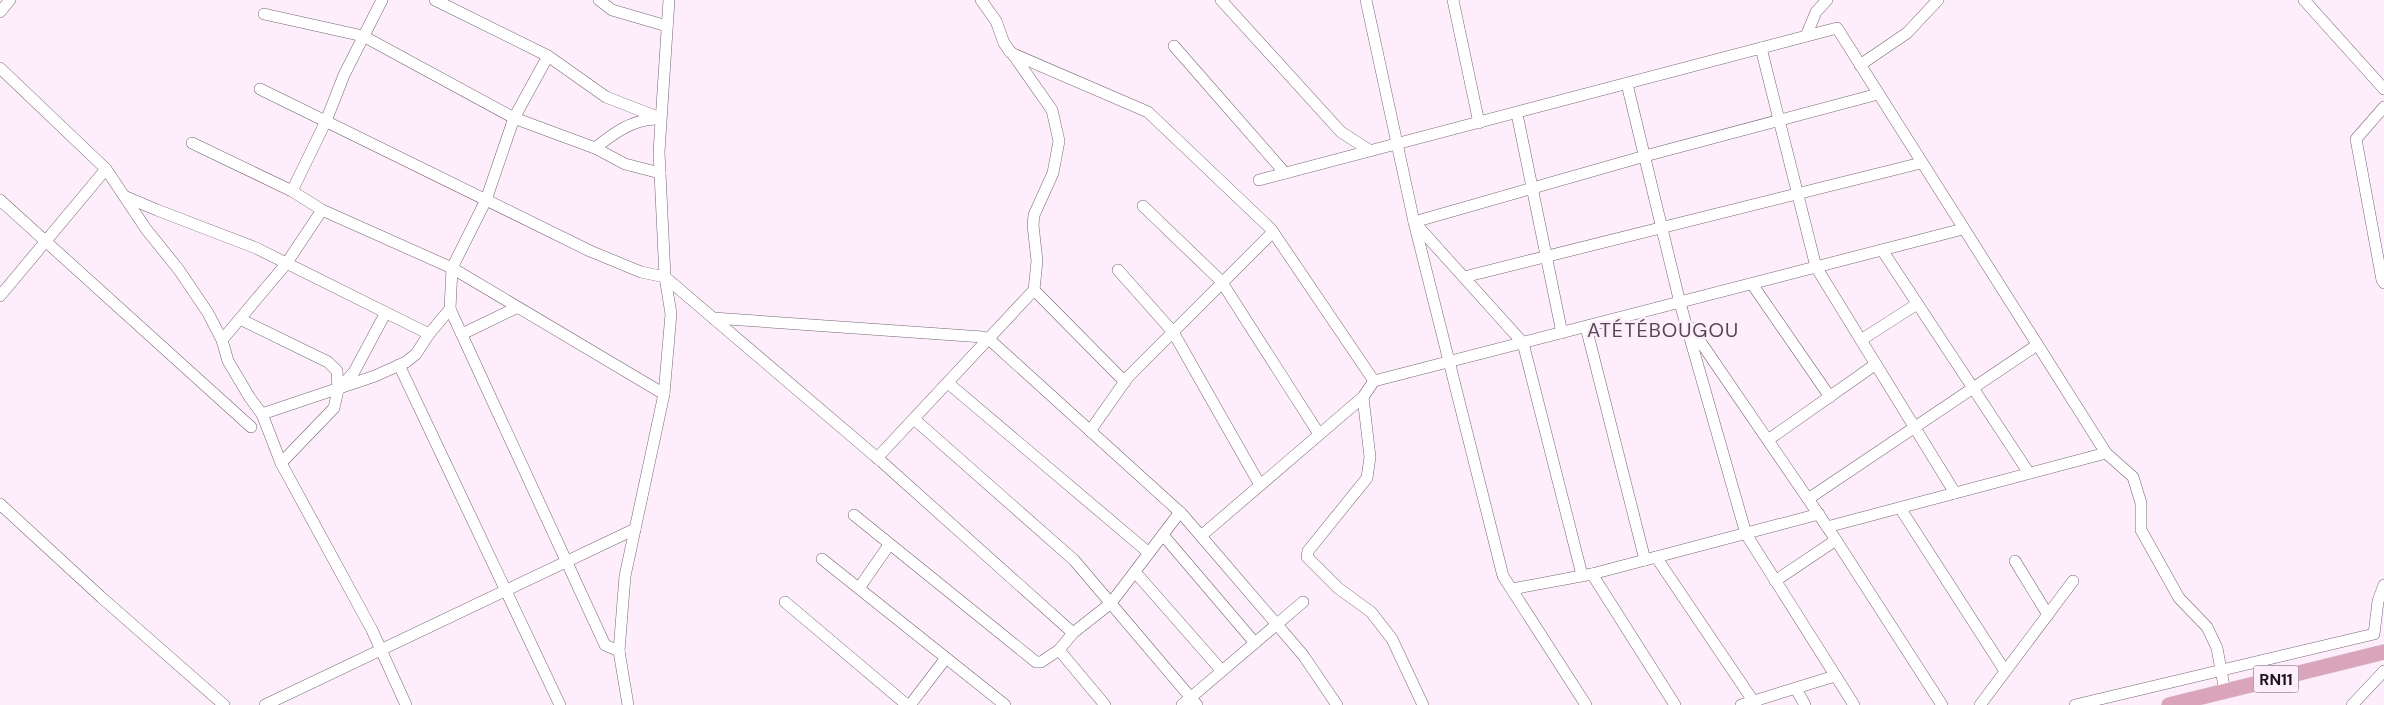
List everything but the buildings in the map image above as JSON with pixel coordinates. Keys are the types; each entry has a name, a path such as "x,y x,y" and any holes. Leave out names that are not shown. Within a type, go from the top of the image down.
{"main road":[{"name":"RN11","path":"2169,705 2384,652"}],"street":[{"path":"0,12 10,0"},
{"path":"292,191 326,121 344,75 382,0"},
{"path":"435,0 548,56 606,97 660,118"},
{"path":"599,0 612,10 667,26"},
{"path":"628,705 619,650 625,576 664,394 671,314 665,277 660,173 660,118 669,0"},
{"path":"878,458 1034,290 1037,261 1034,215 1053,173 1059,141 1052,110 1047,99 1004,43 996,20 981,0"},
{"path":"1221,0 1342,132 1369,150"},
{"path":"1366,0 1414,222 1451,362 1503,576 1586,705"},
{"path":"1453,0 1479,123"},
{"path":"1806,36 1816,12 1827,0"},
{"path":"1860,65 1907,33 1938,0"},
{"path":"2304,0 2384,89"},
{"path":"264,14 363,36 514,118 595,148 625,164 660,173"},
{"path":"1259,180 1398,142 1517,114 1837,28 2106,453 2134,477 2141,503 2141,530 2178,598 2207,627 2217,648 2224,692"},
{"path":"1174,46 1285,173"},
{"path":"1761,48 1816,267 1955,493"},
{"path":"1012,53 1148,112 1273,232 1374,381"},
{"path":"548,56 514,118 486,200 452,268 450,308 605,645 619,650"},
{"path":"0,68 106,169 146,229 196,294 222,340 228,361 262,414 281,463 380,650 406,705"},
{"path":"1627,84 1680,303 1746,534 1854,705"},
{"path":"260,89 590,251 641,272 665,277 878,458 1073,633"},
{"path":"1414,222 1645,156 1878,94"},
{"path":"2384,108 2356,139 2384,283"},
{"path":"1517,114 1562,333"},
{"path":"595,148 609,137 641,120 660,118"},
{"path":"192,143 292,191 322,210 452,268 516,308 664,394"},
{"path":"1464,277 1921,163"},
{"path":"0,296 106,169"},
{"path":"124,196 256,248 385,314 429,334"},
{"path":"0,200 251,427"},
{"path":"1143,206 1222,283 1319,434"},
{"path":"222,340 286,264 322,210"},
{"path":"1414,222 1523,343 1587,574 1675,705"},
{"path":"1201,536 1363,396 1374,381 1586,328 1963,229"},
{"path":"1090,431 1125,382 1273,232"},
{"path":"1882,250 2029,473"},
{"path":"1118,270 1173,332 1260,485"},
{"path":"1752,284 1830,397"},
{"path":"1034,290 1125,382"},
{"path":"1861,340 1918,304"},
{"path":"262,414 338,390 399,365 416,354 450,308"},
{"path":"462,334 516,308"},
{"path":"338,390 354,372 385,314"},
{"path":"713,318 983,336 1180,512 1303,655 1337,705"},
{"path":"1685,318 1836,540 1942,705"},
{"path":"240,319 328,362 338,371 338,390 334,408 281,463"},
{"path":"1586,328 1651,559 1755,704"},
{"path":"1808,499 2036,344"},
{"path":"1768,440 1876,364"},
{"path":"399,365 560,705"},
{"path":"948,383 1149,553"},
{"path":"1363,396 1370,457 1367,478 1308,551 1307,557 1338,588 1371,612 1392,639 1422,705"},
{"path":"914,420 1074,560 1112,603 1190,703 1222,671 1303,602"},
{"path":"1827,527 2106,453"},
{"path":"0,504 101,597 224,705"},
{"path":"1900,508 2005,671"},
{"path":"854,516 1036,662 1041,662 1059,650 1073,633 1112,603 1180,512"},
{"path":"1512,590 1651,559 1818,514"},
{"path":"265,705 635,529"},
{"path":"1163,536 1255,643"},
{"path":"1775,581 1836,540"},
{"path":"859,588 889,545"},
{"path":"822,559 1005,705"},
{"path":"2015,561 2048,615"},
{"path":"1134,572 1222,671"},
{"path":"1980,705 2073,581"},
{"path":"2075,705 2374,634 2378,601 2384,585"},
{"path":"785,602 908,705 946,658"},
{"path":"1059,650 1105,705"},
{"path":"2352,705 2384,671"},
{"path":"1742,705 1755,704 1835,676"},
{"path":"1796,689 1805,705"}],"district":[{"name":"ATÉTÉBOUGOU","path":"1663,330"}]}
